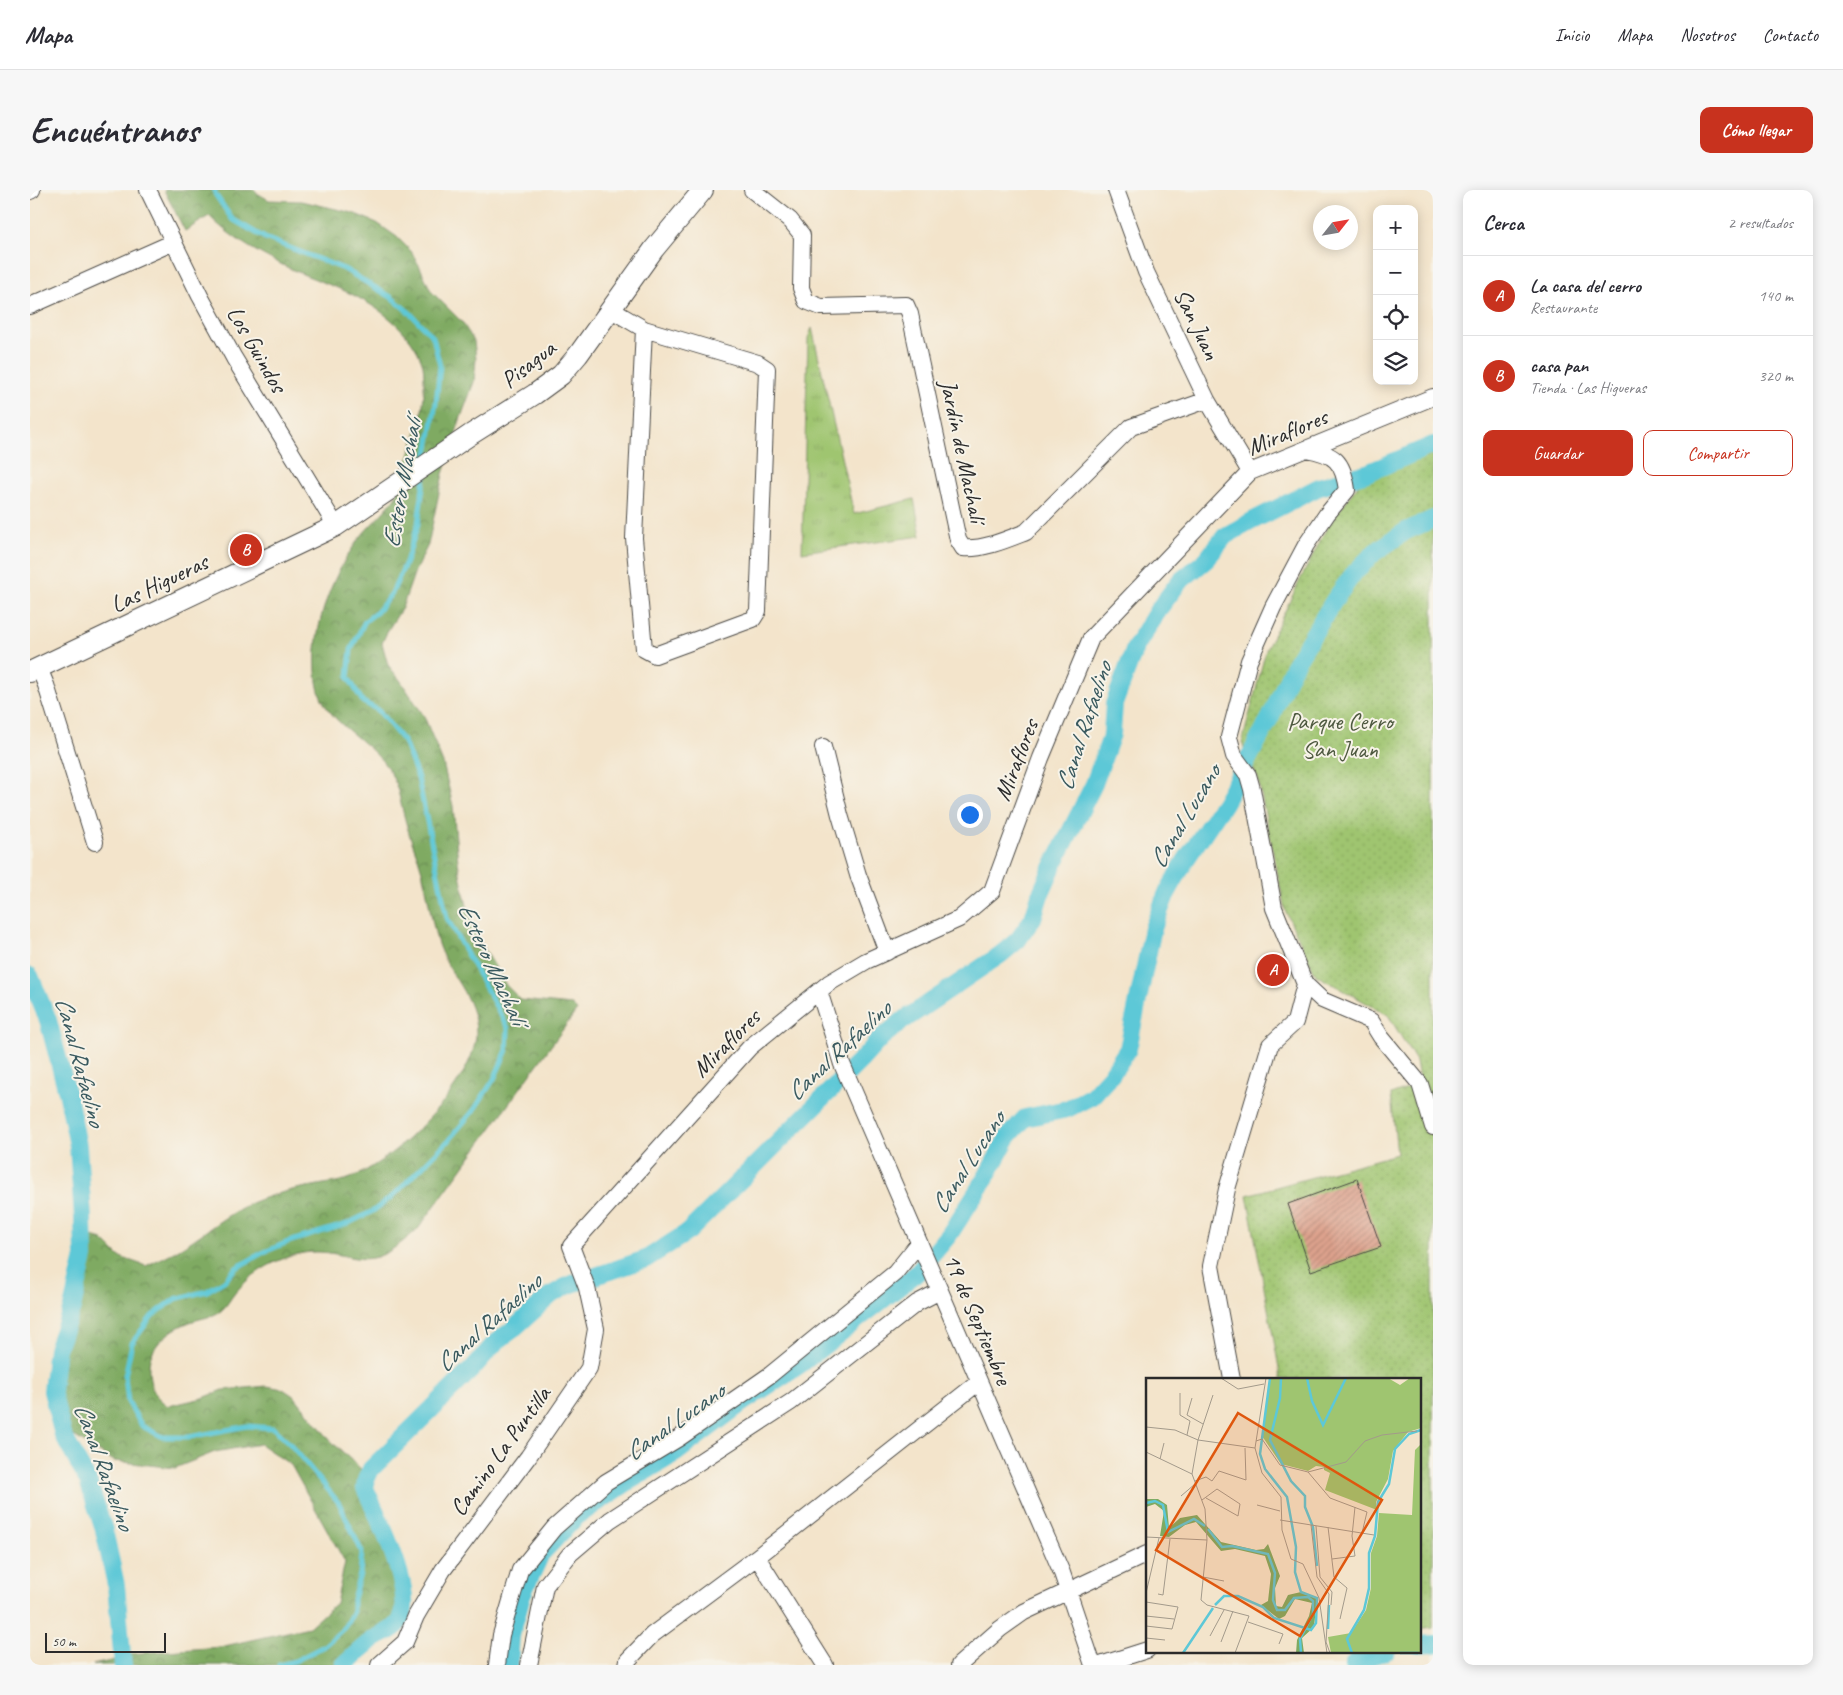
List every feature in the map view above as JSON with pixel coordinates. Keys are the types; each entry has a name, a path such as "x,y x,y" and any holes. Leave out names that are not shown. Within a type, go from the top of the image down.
{"main road":[{"name":"Pisagua","path":"336,526 561,375 578,356 654,248 703,190"},
{"name":"Las Higueras","path":"34,670 336,526"}],"street":[{"name":"Los Guindos","path":"148,190 200,296 234,358 336,526"},
{"name":"Jardín de Machalí","path":"752,190 790,220 802,235 801,288 806,301 821,307 906,305 910,314 958,540 963,548 971,549 1026,532 1130,427 1207,400"},
{"name":"San Juan","path":"1116,190 1146,272 1207,400 1250,472"},
{"path":"30,306 174,242"},
{"path":"610,308 644,328 758,363 767,369 758,611 753,619 655,655 644,649 634,538 644,328"},
{"name":"Miraflores","path":"571,1246 750,1047 829,983 866,961 959,919 992,891 1041,758 1091,638 1250,472 1433,397"},
{"path":"1306,448 1328,454 1341,464 1345,473 1347,490 1327,514 1306,546 1273,607 1249,661 1229,737 1234,756 1248,775 1255,802 1274,908 1305,984 1322,1000 1371,1021 1381,1038 1420,1084 1433,1127"},
{"path":"34,670 52,703 95,842"},
{"path":"823,747 840,815 858,874 887,952"},
{"path":"1232,1378 1211,1266 1227,1189 1270,1044 1295,1022 1305,984"},
{"name":"19 de Septiembre","path":"819,991 842,1064 1062,1573 1094,1665"},
{"name":"Camino La Puntilla","path":"379,1665 405,1642 416,1616 443,1570 528,1456 589,1368 596,1329 587,1288 571,1246"},
{"path":"498,1665 501,1635 520,1570 554,1528 606,1482 679,1438 770,1374 895,1273 921,1246"},
{"path":"529,1665 545,1586 570,1554 610,1520 791,1402 918,1303 940,1291"},
{"path":"627,1665 628,1660 652,1635 757,1557 979,1382"},
{"path":"959,1665 1000,1629 1024,1612 1146,1554"},
{"path":"757,1557 825,1665"},
{"path":"1100,1665 1146,1650"}],"green space":[{"path":"164,190 255,190 269,200 302,201 353,213 377,223 397,237 411,251 431,291 462,322 474,341 476,359 474,382 443,474 428,545 415,571 402,608 382,643 388,665 424,716 443,763 453,806 458,862 463,890 470,917 481,943 506,985 521,1000 572,1005 577,1010 418,1229 404,1241 388,1252 371,1258 315,1252 296,1255 275,1262 260,1270 247,1281 221,1311 185,1324 169,1333 156,1346 149,1362 152,1388 159,1399 168,1406 203,1398 223,1390 267,1386 283,1389 295,1397 330,1440 366,1474 362,1485 397,1572 402,1609 394,1624 357,1648 339,1665 93,1665 115,1660 128,1654 220,1647 309,1627 336,1603 345,1562 291,1465 260,1444 215,1452 175,1468 114,1461 66,1431 56,1388 59,1351 75,1307 87,1261 86,1235 103,1240 120,1257 146,1266 179,1249 251,1203 290,1191 348,1179 366,1170 408,1139 447,1097 462,1074 472,1053 476,1033 475,1020 471,1008 437,941 422,871 395,782 387,767 376,755 329,711 321,698 317,682 316,644 319,626 330,589 358,540 391,503 399,489 423,406 423,365 411,341 402,331 382,312 358,298 293,270 260,253 228,233 209,216 185,231"},
{"path":"812,328 854,514 914,499 921,536 802,552 808,338"},
{"name":"Parque Cerro San Juan","path":"1433,445 1433,1628 1420,1630 1420,1378 1281,1378 1247,1195 1397,1154 1391,1095 1420,1084 1416,1061 1388,1015 1316,975 1285,910 1258,779 1242,743 1266,650 1328,526 1367,473"}],"building":[{"path":"1357,1179 1381,1247 1311,1271 1288,1204"}],"waterway":[{"name":"Estero Machalí","path":"215,190 215,194 232,219 265,238 344,269 391,297 410,313 433,337 440,366 436,403 426,459"},
{"name":"Canal Rafaelino","path":"344,1665 361,1649 396,1626 404,1611 404,1595 394,1556 365,1488 371,1469 472,1369 496,1342 551,1295 569,1285 646,1259 688,1232 881,1038 901,1022 1000,955 1018,940 1033,918 1040,895 1052,868 1094,784 1112,734 1114,704 1135,648 1158,610 1179,582 1206,560 1225,536 1319,487 1367,473 1433,445"},
{"name":"Estero Machalí","path":"279,1665 295,1661 324,1646 344,1628 353,1611 353,1599 360,1574 362,1552 339,1503 291,1445 273,1428 247,1426 189,1437 163,1437 142,1426 128,1402 125,1376 132,1343 152,1316 175,1299 207,1291 224,1281 236,1268 262,1253 288,1242 347,1224 373,1211 394,1195 447,1142 474,1110 494,1079 507,1050 508,1028 447,918 418,778 404,742 378,710 363,702 348,677 351,650 365,621 377,612 392,593 406,562 418,524 425,472"},
{"name":"Canal Lucano","path":"509,1665 511,1636 522,1595 541,1554 576,1517 676,1453 742,1403 801,1364 917,1273 949,1235 985,1179 1008,1137 1025,1118 1067,1109 1092,1096 1111,1075 1128,1049 1153,928 1166,895 1185,861 1224,803 1271,716 1293,667 1335,599 1354,573 1375,552 1406,531 1433,519"},
{"name":"Canal Rafaelino","path":"30,976 48,1020 68,1096 78,1146 83,1218 84,1257 72,1308 57,1349 52,1391 63,1435 88,1481 104,1530 116,1585 123,1665"},
{"path":"1420,1645 1433,1644"},
{"path":"1353,1665 1360,1659 1384,1652"}],"place":[{"name":"casa pan","path":"246,550"},
{"name":"La casa del cerro","path":"1273,970"}]}
